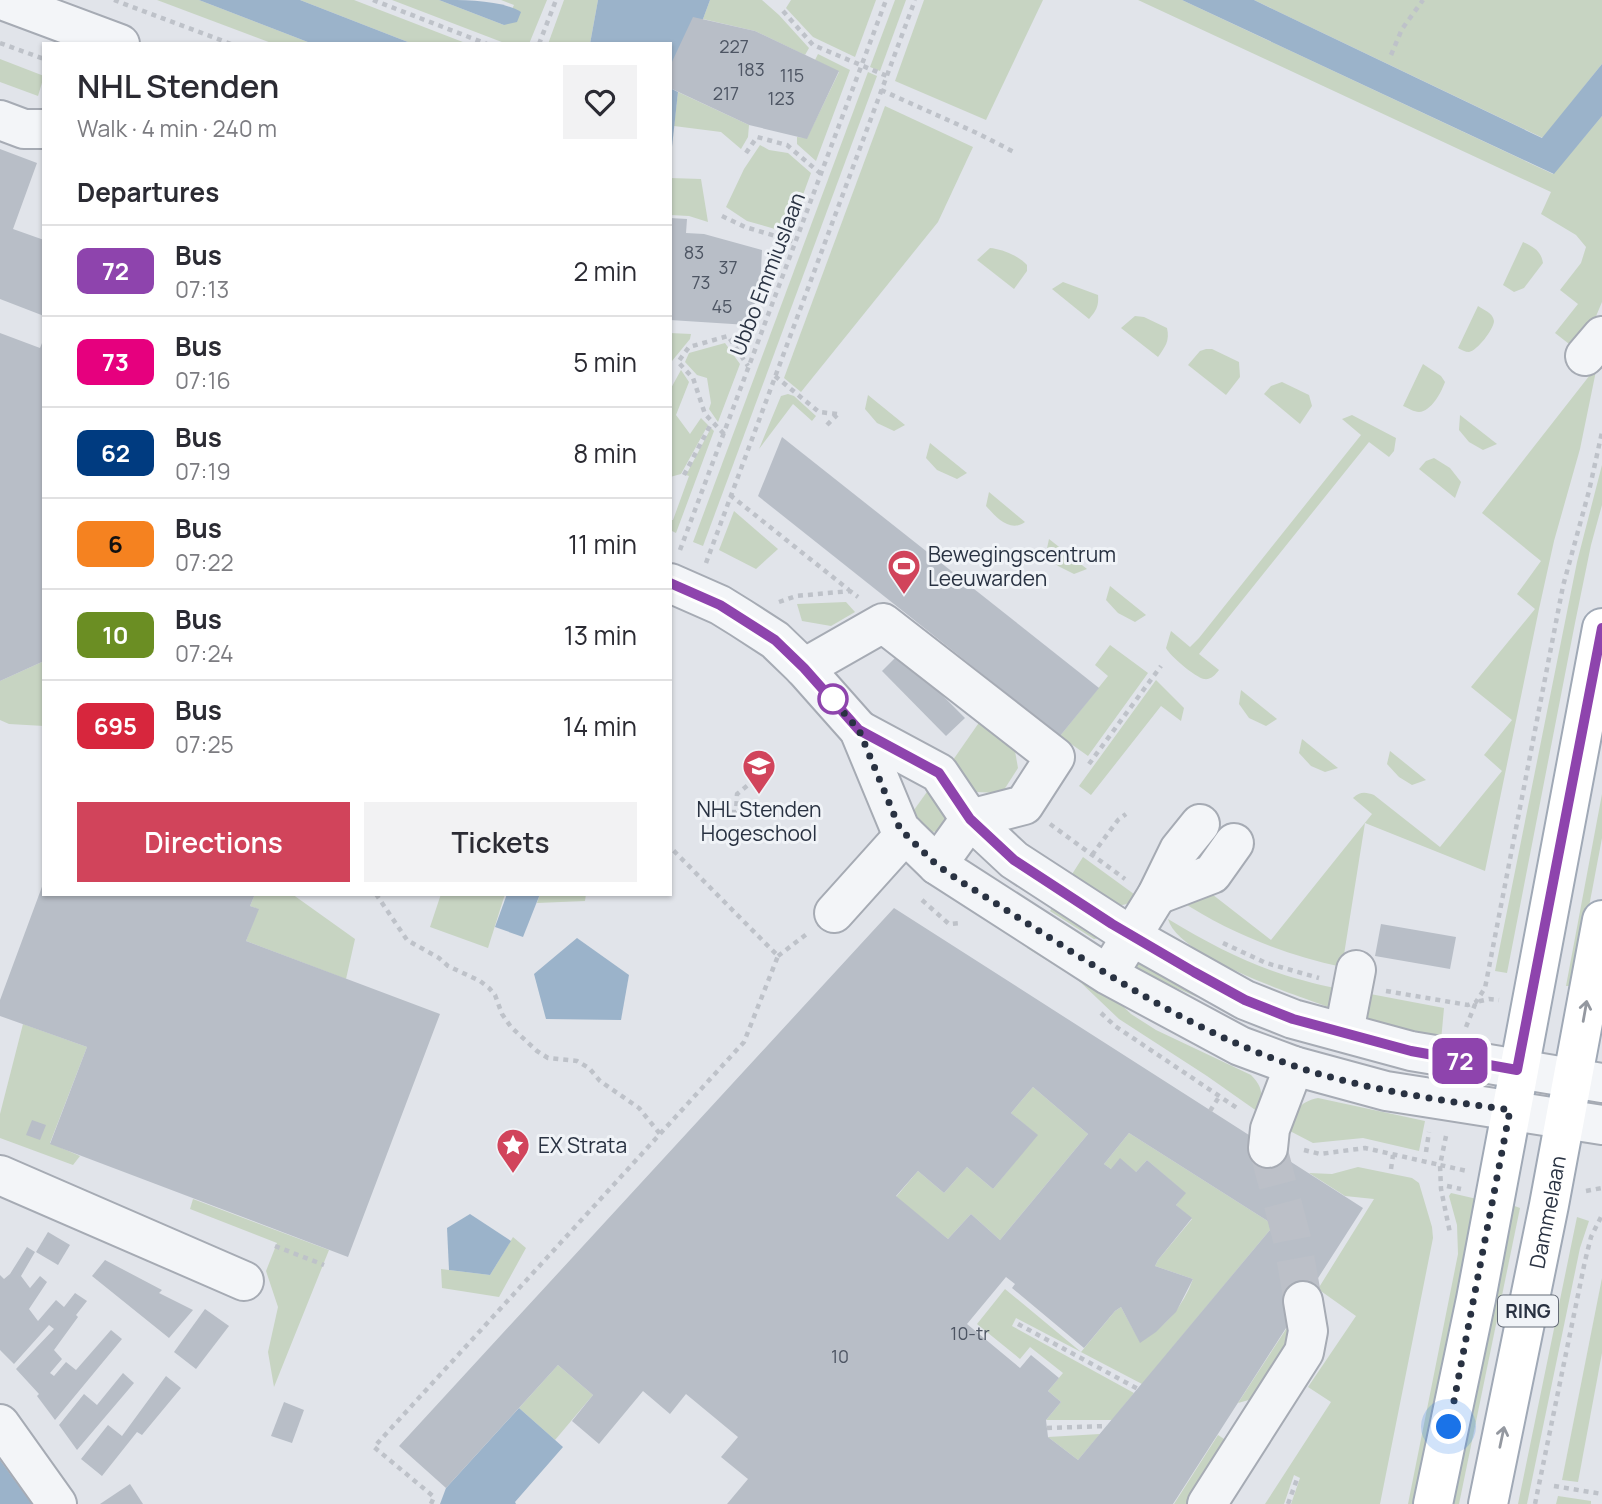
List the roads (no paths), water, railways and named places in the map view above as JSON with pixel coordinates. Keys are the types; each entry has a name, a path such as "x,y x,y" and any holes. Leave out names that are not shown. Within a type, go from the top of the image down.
{"main road":[{"name":"RING","path":"1433,1504 1475,1299 1602,628"},
{"name":"Dammelaan","path":"1488,1504 1530,1305 1565,1118 1587,1081 1602,920"}],"street":[{"path":"2,0 115,42"},
{"path":"0,120 24,129 42,129"},
{"path":"681,578 775,640 804,668 859,730 900,829 937,865 1108,975 1240,1046 1294,1066 1387,1091 1602,1125"},
{"path":"804,668 883,623 1055,757 1024,805 970,819 937,865"},
{"path":"859,730 939,773 970,819 1014,860 1131,936 1245,1000 1293,1019 1411,1051 1587,1081"},
{"path":"1108,975 1155,898 1164,840 1209,827 1212,874 1155,898"},
{"path":"834,913 905,834"},
{"path":"1344,1032 1355,977"},
{"path":"1268,1148 1270,1129 1294,1066"},
{"path":"0,1175 244,1281"},
{"path":"1207,1504 1304,1352 1308,1331 1303,1301"},
{"path":"0,1424 57,1504"}],"water":[{"path":"199,0 300,0 408,42 308,42"},
{"path":"439,0 494,3 521,12 517,22 504,25"},
{"path":"598,0 710,0 703,19 672,63 672,42 590,42"},
{"path":"1182,0 1254,0 1542,138 1602,64 1602,116 1554,174"},
{"path":"672,89 678,92 672,147"},
{"path":"506,896 539,896 523,937 495,927"},
{"path":"577,938 629,975 621,1020 546,1019 534,974"},
{"path":"470,1214 511,1241 490,1275 449,1270 447,1228"},
{"path":"519,1408 563,1447 516,1504 440,1504 446,1488"},
{"path":"0,1460 32,1504 0,1504"}],"tunnel":[{"path":"1268,1148 1292,1239 1303,1301"}],"place":[{"name":"Bewegingscentrum Leeuwarden","path":"904,596"},
{"name":"NHL Stenden Hogeschool","path":"759,796"},
{"name":"EX Strata","path":"513,1175"}]}
